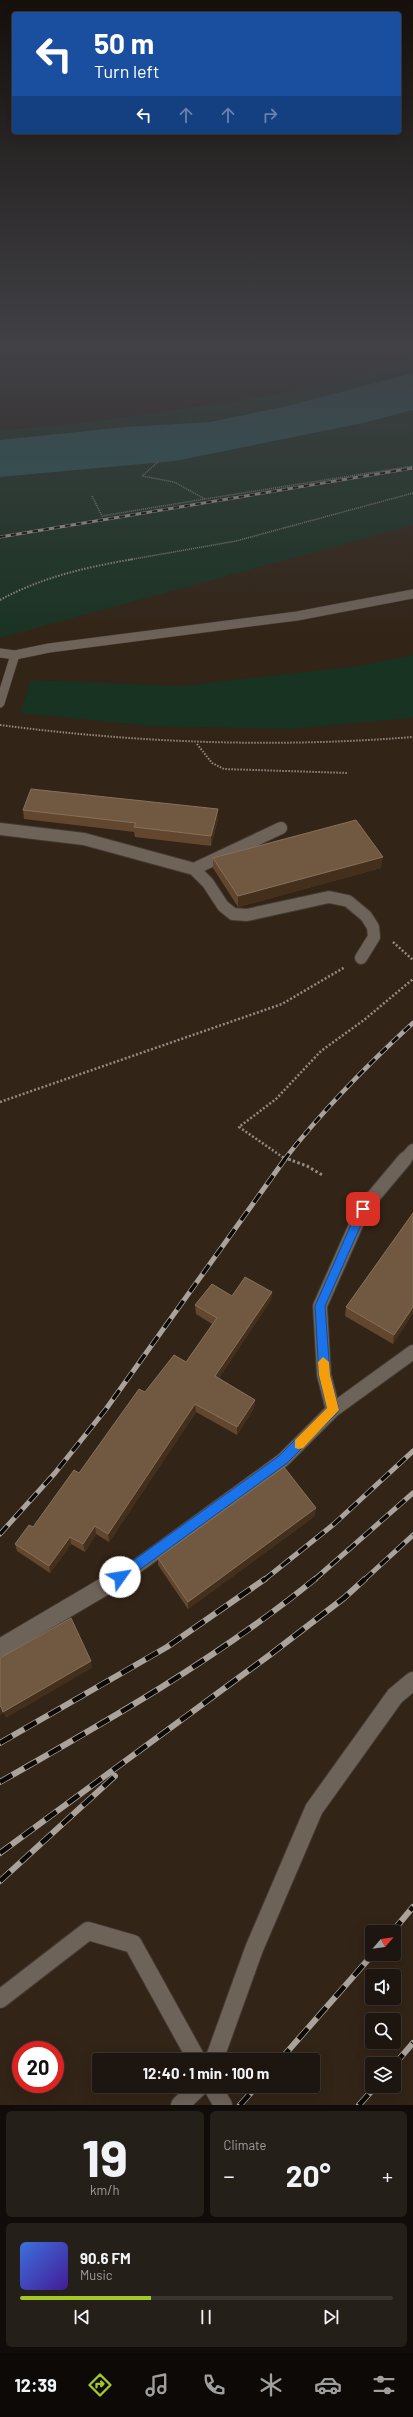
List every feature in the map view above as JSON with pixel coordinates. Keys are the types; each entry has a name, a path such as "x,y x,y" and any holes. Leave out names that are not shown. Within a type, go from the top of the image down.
{"lane":[{"path":"0,653 15,655 56,647 297,616 413,594"},
{"path":"0,703 15,655"},
{"path":"194,869 281,828"},
{"path":"0,829 84,839 194,869 208,883 223,906 233,914 247,915 312,899 329,897 348,901 366,916 373,927 374,937 361,958"},
{"path":"333,1410 324,1375 320,1306 363,1209 413,1150"},
{"path":"0,1648 133,1569 283,1460 333,1410 413,1352"},
{"path":"217,2053 254,1949 314,1809 395,1696 413,1681"},
{"path":"0,1999 25,1981 88,1930 133,1944 193,2053"},
{"path":"180,2105 193,2093"},
{"path":"216,2093 224,2105"}],"path":[{"path":"158,462 142,476 174,482 206,499"},
{"path":"92,496 102,516 413,466"},
{"path":"0,600 22,588 55,576 95,566 236,541 413,493"},
{"path":"0,725 62,734 197,744 333,743 413,737"},
{"path":"197,744 212,763 224,769 348,773"},
{"path":"0,1102 282,1004 361,958"},
{"path":"324,1176 307,1166 284,1158 239,1127 276,1099 321,1051 364,1020 413,980"}],"shaded area":[{"path":"413,449 413,2105 0,2105 0,528"}],"green space":[{"path":"253,445 413,445 413,525 0,638 0,477 175,461"},
{"path":"413,655 413,718 288,729 151,726 20,713 31,680 181,686 359,666"}],"water":[{"path":"0,445 253,445 175,461 0,477"}],"building":[{"path":"31,789 218,809 211,836 134,827 136,823 23,810"},
{"path":"356,820 383,857 238,896 213,858"},
{"path":"413,1213 413,1307 394,1335 346,1307"},
{"path":"245,1277 272,1292 215,1376 255,1400 237,1427 195,1404 108,1534 95,1526 83,1544 70,1537 49,1566 15,1544 29,1525 33,1527 74,1470 79,1473 139,1389 145,1392 174,1355 186,1362 217,1318 195,1305 212,1284 232,1296"},
{"path":"284,1467 316,1508 188,1602 158,1558"},
{"path":"71,1618 91,1661 3,1712 1,1706 0,1707 0,1658"}],"railway":[{"path":"0,537 413,468"},
{"path":"284,1160 346,1089 413,1023"},
{"path":"0,1534 55,1473 106,1409 285,1159"},
{"path":"264,1580 334,1524 413,1451"},
{"path":"314,1580 413,1493"},
{"path":"364,1580 413,1535"},
{"path":"0,1743 167,1647 265,1579"},
{"path":"0,1782 82,1735 201,1662 278,1608 315,1579"},
{"path":"0,1853 271,1654 344,1598 365,1579"},
{"path":"0,1881 115,1776"},
{"path":"398,1925 413,1907"},
{"path":"286,2053 367,1961"},
{"path":"401,2057 413,2043"},
{"path":"240,2105 251,2093"},
{"path":"359,2105 370,2093"}],"slow traffic":[{"path":"299,1444 333,1410 324,1375 323,1362"}],"route":[{"path":"120,1577 283,1460 333,1410 324,1375 320,1306 363,1209"}]}
